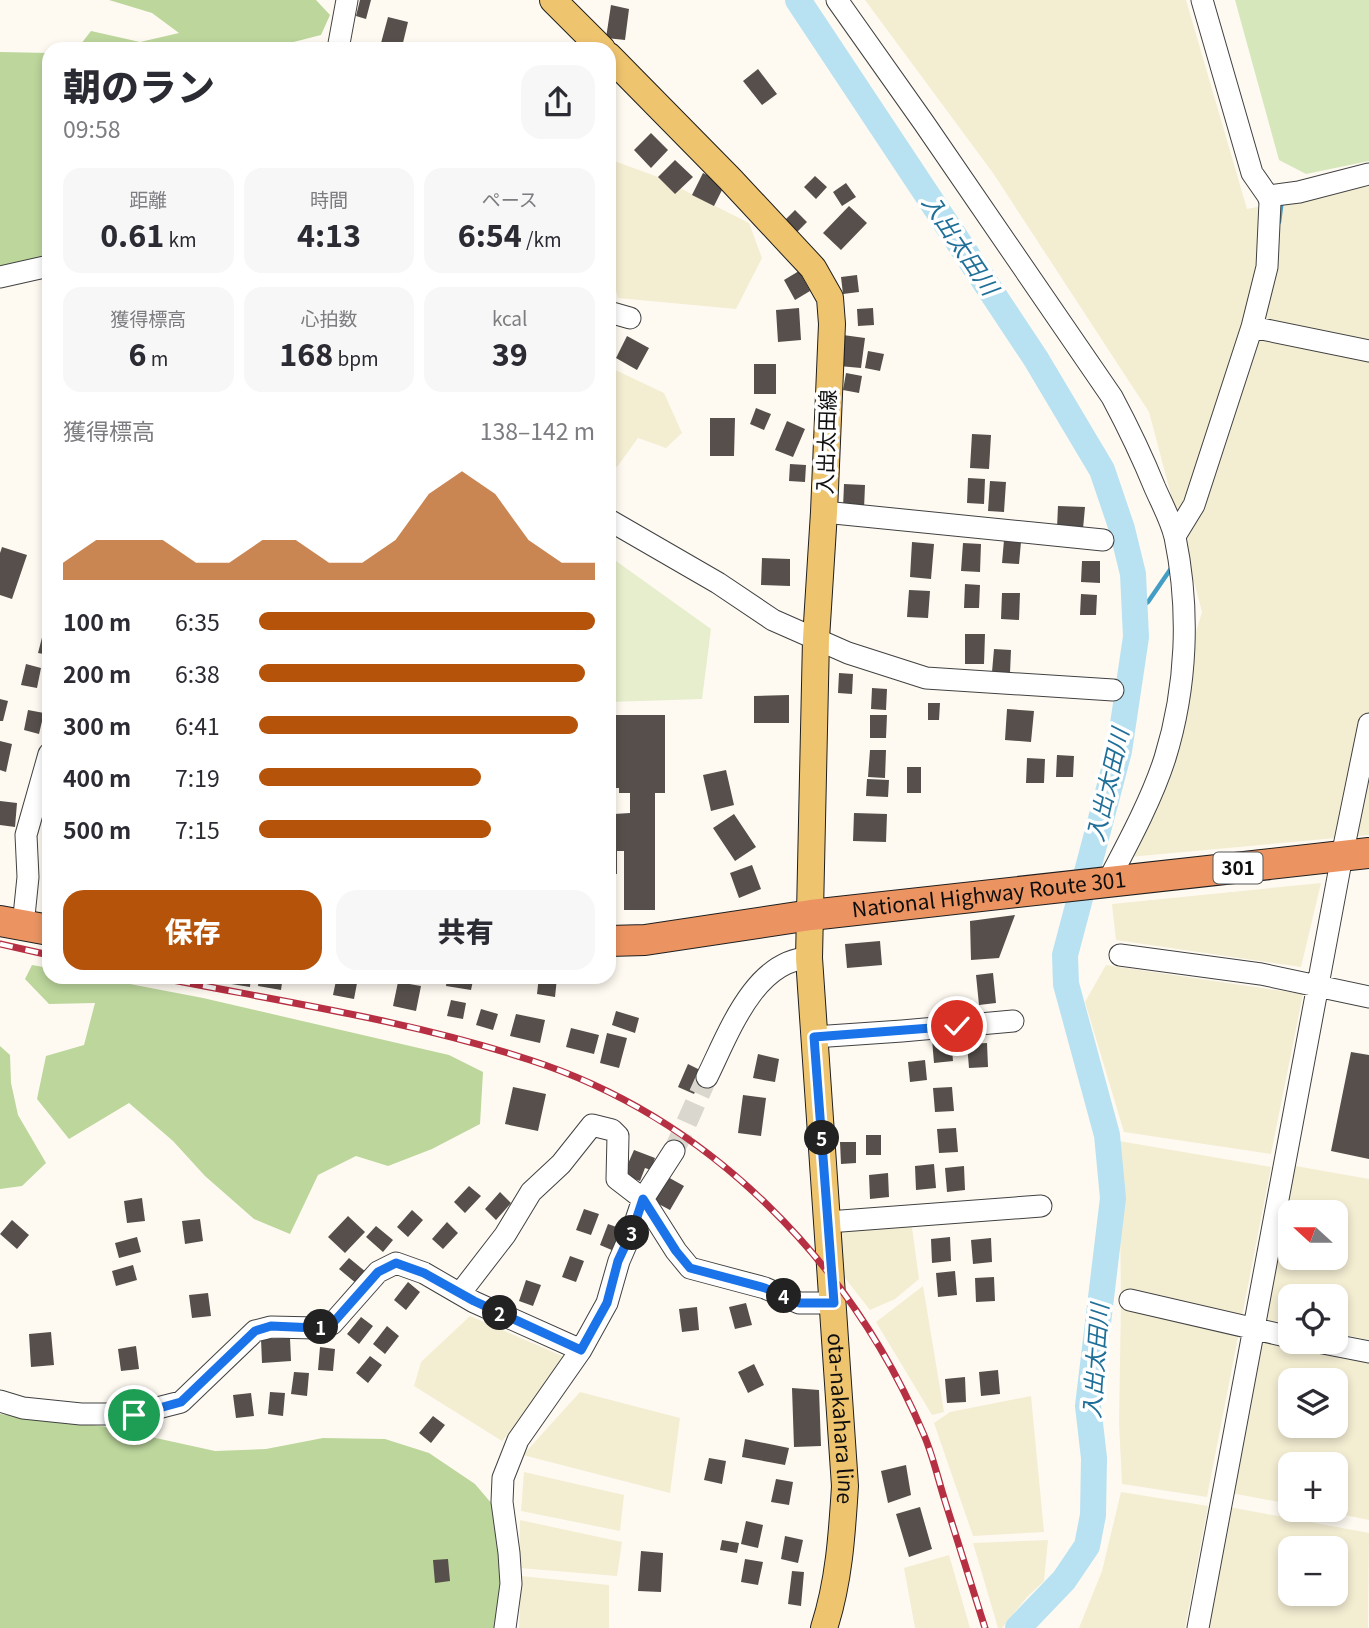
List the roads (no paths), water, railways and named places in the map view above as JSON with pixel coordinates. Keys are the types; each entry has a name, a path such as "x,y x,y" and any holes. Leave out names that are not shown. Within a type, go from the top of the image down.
{"highway":[{"name":"National Highway Route 301","path":"616,941 645,940 811,915 1355,855"}],"main road":[{"path":"553,0 595,42"},
{"name":"入出太田線","path":"616,63 813,268 830,298 832,324 816,639 811,915"},
{"name":"ota-nakahara line","path":"811,915 809,958 845,1486 841,1552 830,1611 824,1628"}],"street":[{"path":"339,42 347,0"},
{"path":"837,0 1112,397 1136,440 1175,536 1185,604 1183,670 1177,711 1165,760 1107,883"},
{"path":"1175,536 1194,505 1252,327 1267,267 1270,202 1252,173 1202,0"},
{"path":"1268,196 1299,192 1369,174"},
{"path":"0,277 42,268"},
{"path":"616,314 630,318"},
{"path":"1252,327 1369,351"},
{"path":"824,512 1103,540"},
{"path":"616,524 718,583 772,620 848,653 926,678 1113,690"},
{"path":"1198,1628 1318,988 1355,855 1369,724"},
{"path":"24,926 28,877 26,835 42,779"},
{"path":"1120,955 1261,974 1369,997"},
{"path":"708,1077 751,993 772,972 794,959 809,958"},
{"path":"814,1037 1013,1021"},
{"path":"461,1292 505,1235 531,1192 561,1164 592,1125 612,1130 618,1136 617,1179 643,1199 690,1268 765,1288 799,1303 834,1303"},
{"path":"505,1628 510,1584 502,1502 503,1478 518,1440 581,1350 607,1303 618,1261 643,1199 674,1152"},
{"path":"828,1222 1041,1206"},
{"path":"0,1401 23,1409 134,1415 181,1402 255,1331 271,1326 316,1328 332,1324 378,1272 396,1263 424,1273 474,1301 581,1350"},
{"path":"1130,1300 1278,1335"},
{"path":"1348,1348 1369,1352"}],"waterway":[{"name":"入出太田川","path":"798,0 1036,359 1102,470 1122,529 1133,574 1136,637 1119,751 1065,955 1066,984 1107,1135 1113,1198 1088,1406 1094,1458 1093,1515 1087,1546 1064,1580 1018,1628"},
{"path":"1279,222 1282,199"},
{"path":"1135,611 1148,602 1172,567"}],"tunnel":[{"path":"674,1151 707,1077"}],"railway":[{"path":"0,944 42,953"},
{"path":"194,984 390,1022 530,1060 596,1086 657,1119 715,1159 767,1205 815,1256 857,1312 893,1372 927,1443 985,1628"}]}
